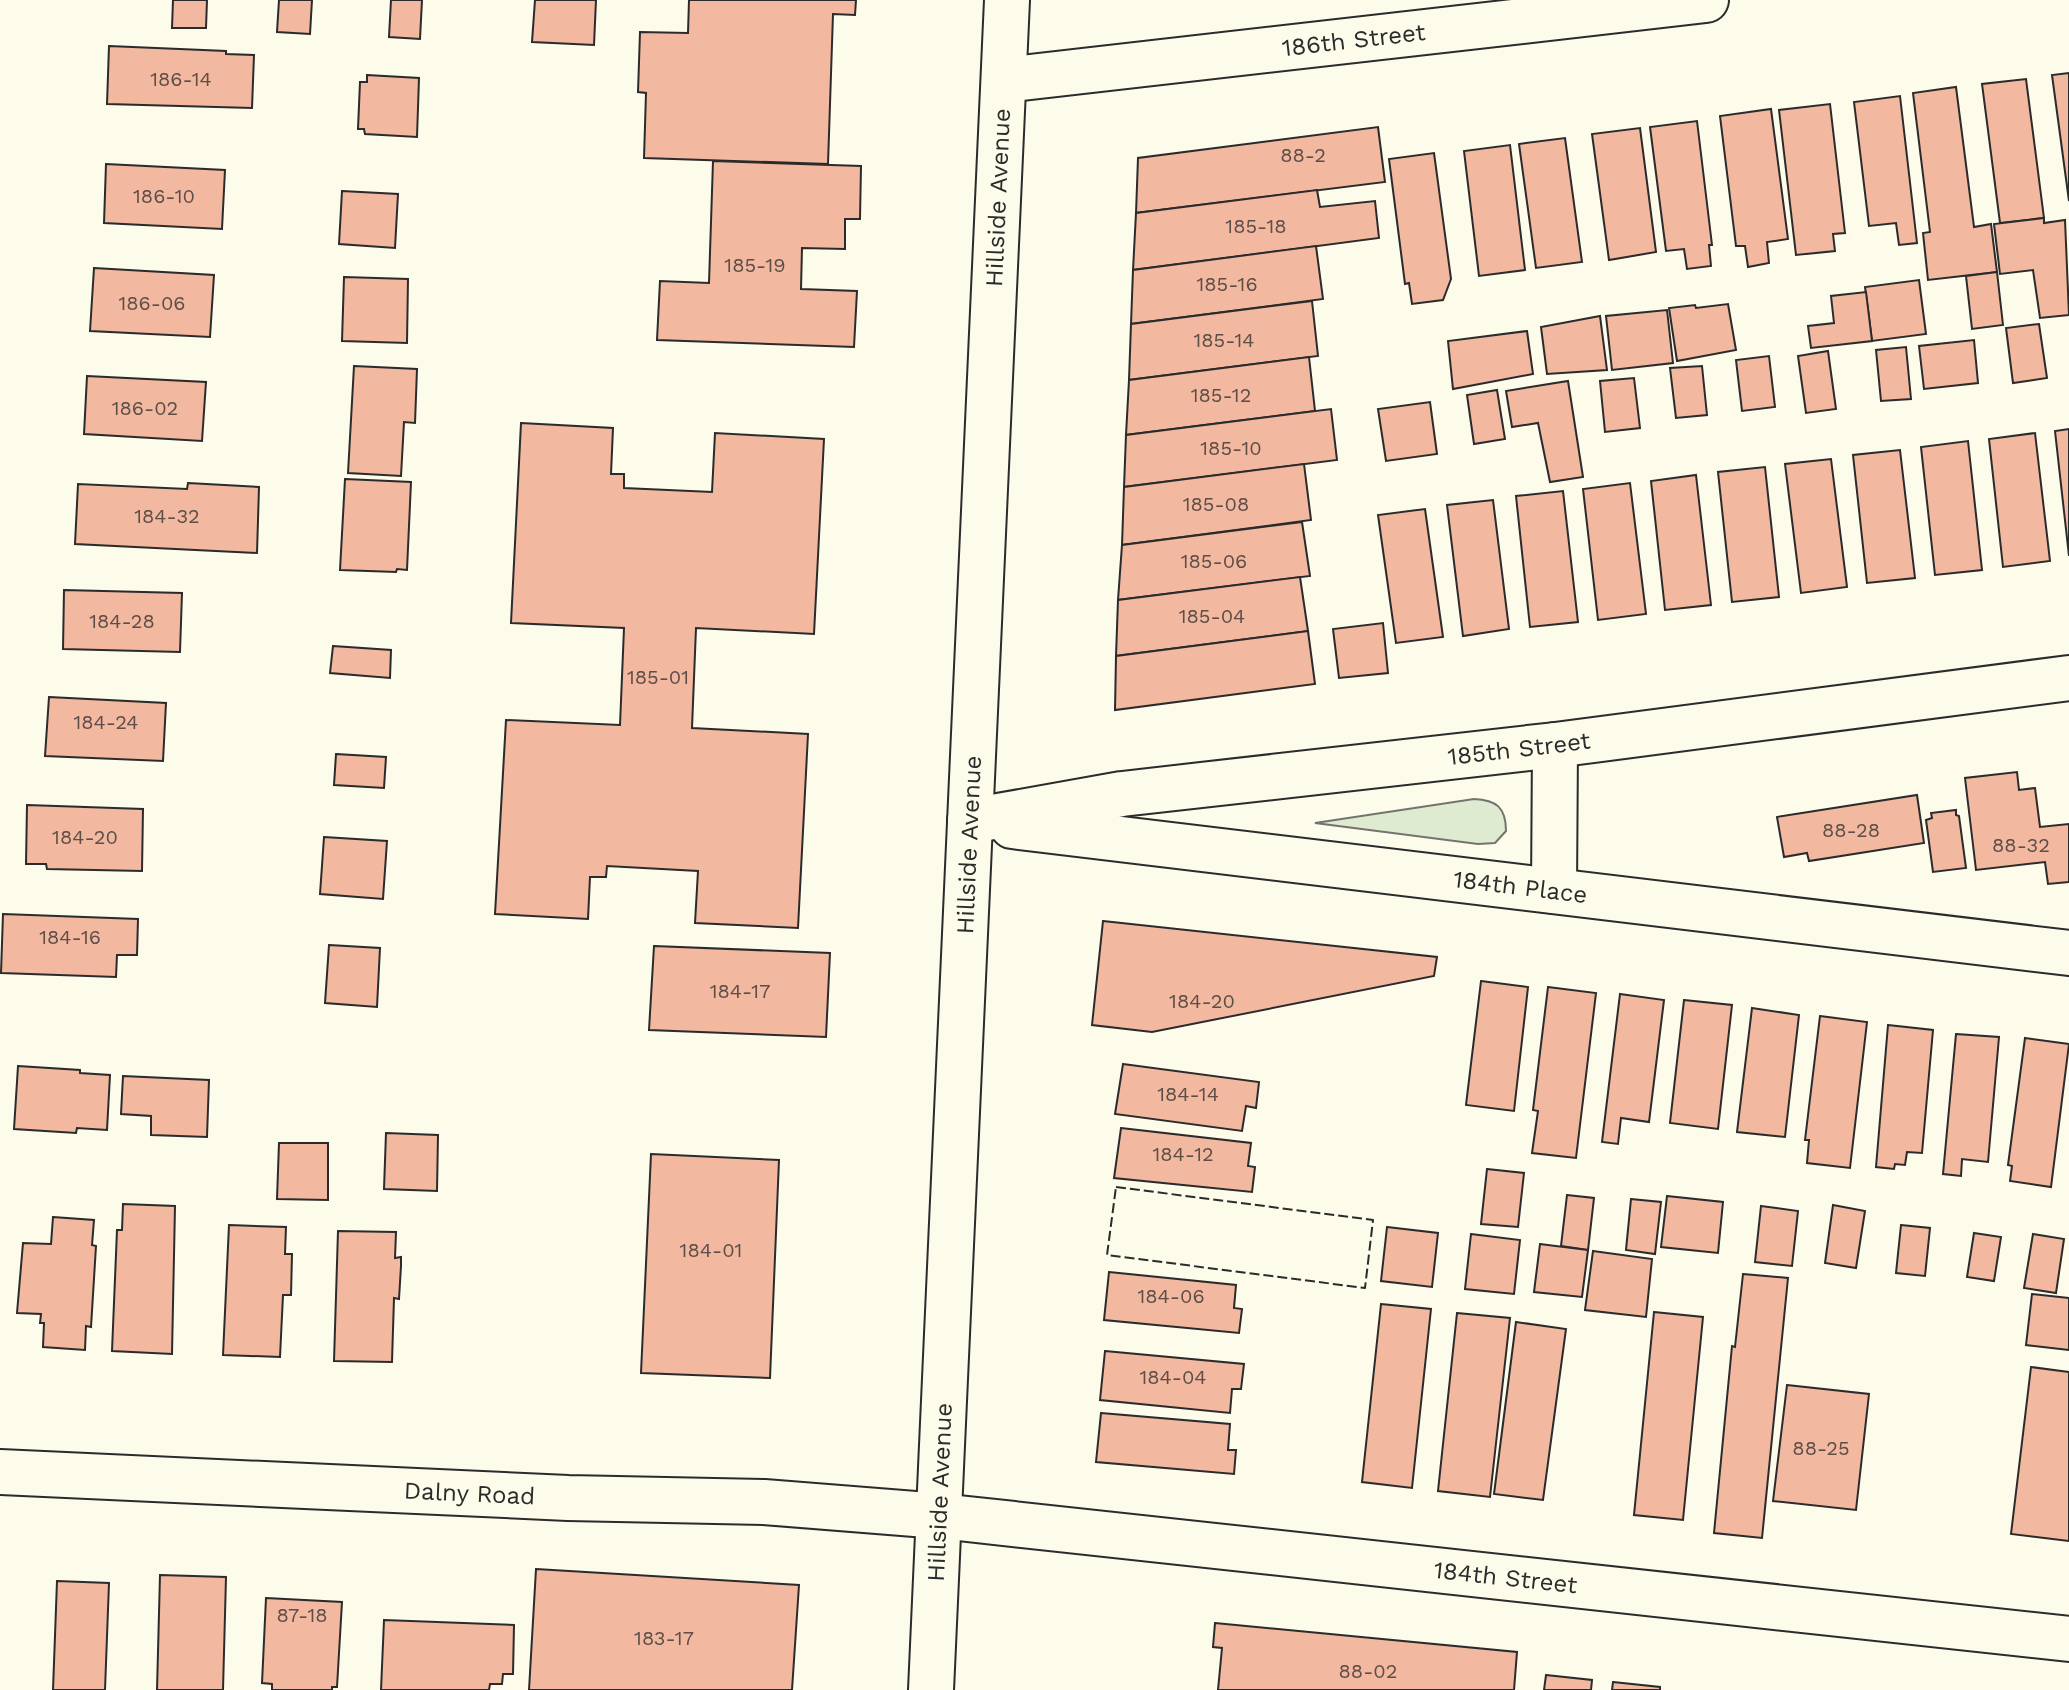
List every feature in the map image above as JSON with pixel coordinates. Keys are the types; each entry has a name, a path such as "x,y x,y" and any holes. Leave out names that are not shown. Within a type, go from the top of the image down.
{"street":[{"name":"Hillside Avenue","path":"931,1690 1007,0"},
{"name":"186th Street","path":"1004,80 1706,0"},
{"name":"185th Street","path":"970,821 1122,794 1555,745 2069,678"},
{"path":"1554,891 1555,745"},
{"name":"184th Place","path":"970,821 2069,953"},
{"name":"Dalny Road","path":"0,1472 568,1498 764,1502 940,1516"},
{"name":"184th Street","path":"940,1516 2069,1639"}],"green space":[{"path":"1474,799 1494,803 1502,811 1506,831 1495,843 1478,844 1315,823"}],"building":[{"path":"173,0 207,0 206,28 172,28"},
{"path":"279,0 312,0 310,34 277,32"},
{"path":"391,0 422,0 420,39 389,37"},
{"path":"535,0 596,0 594,45 532,42"},
{"path":"689,0 856,0 855,15 833,14 828,164 644,158 646,93 638,92 640,32 688,33"},
{"path":"109,46 254,55 252,108 107,104"},
{"path":"2069,73 2069,201 2052,75"},
{"path":"367,75 419,78 417,137 365,134 364,129 358,129 360,82 367,82"},
{"path":"2026,79 2044,218 2000,223 1982,84"},
{"path":"1956,87 1974,227 1991,224 1997,272 1928,280 1923,233 1930,232 1913,93"},
{"path":"1900,96 1917,243 1899,245 1896,223 1869,226 1854,102"},
{"path":"1830,104 1845,233 1833,234 1835,251 1796,255 1779,110"},
{"path":"1771,109 1788,239 1767,242 1769,263 1748,267 1745,246 1736,246 1720,116"},
{"path":"1697,121 1712,245 1709,245 1711,266 1687,269 1684,249 1666,251 1650,127"},
{"path":"1378,127 1385,182 1136,213 1138,158"},
{"path":"1640,128 1656,252 1609,260 1592,134"},
{"path":"1565,138 1582,262 1536,268 1519,144"},
{"path":"1510,145 1525,270 1479,276 1464,151"},
{"path":"1434,153 1451,279 1443,300 1412,304 1409,283 1405,284 1389,159"},
{"path":"713,161 861,166 860,219 845,219 845,249 802,248 801,289 857,291 854,347 657,340 660,281 709,283"},
{"path":"106,164 225,170 222,229 104,223"},
{"path":"1317,190 1320,207 1375,201 1379,238 1133,270 1136,213"},
{"path":"342,191 398,194 395,248 339,244"},
{"path":"2044,218 2044,223 2065,220 2069,315 2040,318 2033,270 2000,274 1994,224"},
{"path":"1316,246 1323,299 1131,324 1133,270"},
{"path":"94,268 214,275 210,337 90,331"},
{"path":"1997,272 2003,325 1972,329 1966,276"},
{"path":"344,277 408,279 407,343 342,341"},
{"path":"1919,280 1926,334 1872,341 1865,287"},
{"path":"1866,292 1872,341 1811,348 1808,326 1834,323 1831,296"},
{"path":"1312,301 1318,356 1129,380 1131,324"},
{"path":"1728,304 1736,350 1677,361 1669,308"},
{"path":"1667,310 1673,363 1612,370 1606,316"},
{"path":"1600,316 1607,370 1547,374 1541,327"},
{"path":"2039,324 2047,378 2013,383 2006,328"},
{"path":"1527,331 1533,374 1453,389 1448,341"},
{"path":"1974,340 1978,383 1924,389 1919,346"},
{"path":"1906,347 1911,399 1881,401 1876,350"},
{"path":"1828,351 1836,409 1806,413 1798,356"},
{"path":"1769,356 1775,407 1742,411 1736,360"},
{"path":"1309,357 1315,411 1126,435 1129,380"},
{"path":"354,366 417,369 415,423 404,422 401,476 348,473"},
{"path":"1702,366 1707,415 1676,418 1670,368"},
{"path":"87,376 206,382 202,441 84,434"},
{"path":"1634,378 1640,428 1605,432 1600,381"},
{"path":"1568,381 1583,477 1550,482 1538,423 1512,427 1506,391"},
{"path":"1497,390 1505,439 1474,444 1467,395"},
{"path":"1430,402 1437,454 1386,461 1378,409"},
{"path":"1331,409 1337,460 1124,487 1126,435"},
{"path":"521,423 613,428 611,474 624,474 624,488 712,492 715,433 824,439 814,634 696,628 692,728 808,734 798,928 695,923 698,871 607,866 606,877 590,877 588,919 495,914 506,720 620,725 624,628 511,623"},
{"path":"2069,429 2069,556 2055,431"},
{"path":"2035,433 2050,561 2003,567 1989,439"},
{"path":"1968,441 1982,570 1935,575 1921,447"},
{"path":"1900,450 1915,578 1867,583 1853,455"},
{"path":"1831,459 1847,587 1801,593 1785,464"},
{"path":"1304,464 1311,520 1122,545 1124,487"},
{"path":"1765,467 1779,597 1732,602 1718,472"},
{"path":"1696,475 1711,605 1665,610 1651,481"},
{"path":"345,479 411,482 407,570 340,570"},
{"path":"188,483 259,487 257,553 75,544 78,484 187,489"},
{"path":"1630,483 1646,614 1598,620 1583,489"},
{"path":"1563,491 1578,622 1530,627 1516,496"},
{"path":"1493,500 1509,629 1463,636 1447,505"},
{"path":"1425,509 1443,637 1396,643 1378,515"},
{"path":"1302,522 1310,576 1118,600 1122,545"},
{"path":"1300,577 1308,631 1116,656 1118,600"},
{"path":"64,590 182,593 180,652 63,649"},
{"path":"1383,623 1388,673 1339,678 1333,629"},
{"path":"1308,631 1315,684 1115,710 1116,656"},
{"path":"333,646 391,650 390,678 330,673"},
{"path":"49,697 166,703 163,761 45,756"},
{"path":"336,754 386,757 384,788 334,785"},
{"path":"2017,772 2019,790 2035,788 2040,827 2069,824 2069,882 2048,884 2045,862 1976,870 1965,778"},
{"path":"1917,795 1924,843 1809,861 1807,853 1784,857 1777,817"},
{"path":"27,805 143,809 142,871 47,869 46,864 26,864"},
{"path":"1956,810 1966,868 1933,872 1926,820 1932,818 1931,813"},
{"path":"324,837 387,841 383,899 320,894"},
{"path":"3,914 138,919 137,955 117,955 116,977 1,973"},
{"path":"1103,921 1437,957 1434,976 1152,1032 1092,1025"},
{"path":"329,945 380,948 377,1007 325,1003"},
{"path":"654,946 830,953 826,1037 649,1030"},
{"path":"1481,981 1528,987 1514,1111 1466,1105"},
{"path":"1548,987 1596,993 1576,1158 1532,1153 1538,1111 1533,1110"},
{"path":"1620,994 1664,1000 1649,1122 1621,1118 1618,1144 1602,1142"},
{"path":"1684,1000 1732,1005 1718,1129 1670,1123"},
{"path":"1752,1008 1799,1015 1785,1137 1737,1132"},
{"path":"1820,1016 1867,1022 1850,1168 1807,1163 1809,1140 1805,1140"},
{"path":"1888,1025 1933,1030 1922,1153 1907,1152 1905,1165 1895,1164 1894,1169 1876,1167"},
{"path":"1956,1034 1999,1037 1988,1162 1962,1159 1961,1176 1943,1174"},
{"path":"2025,1038 2069,1044 2051,1187 2010,1181 2012,1166 2008,1165"},
{"path":"1123,1064 1259,1082 1256,1108 1246,1106 1242,1131 1115,1114"},
{"path":"18,1066 110,1075 107,1130 77,1128 76,1133 14,1129"},
{"path":"123,1076 209,1080 207,1137 151,1135 151,1116 121,1114"},
{"path":"1121,1128 1251,1143 1248,1166 1255,1167 1252,1192 1114,1178"},
{"path":"386,1133 438,1135 437,1191 384,1189"},
{"path":"279,1143 328,1143 328,1200 277,1199"},
{"path":"651,1154 779,1160 770,1378 641,1373"},
{"path":"1487,1169 1524,1173 1518,1227 1481,1224"},
{"path":"1567,1195 1594,1198 1588,1250 1561,1246"},
{"path":"1667,1196 1723,1202 1718,1253 1661,1247"},
{"path":"1631,1199 1661,1202 1655,1254 1626,1250"},
{"path":"123,1204 175,1206 172,1354 112,1351 117,1230 122,1230"},
{"path":"1833,1205 1865,1211 1856,1268 1825,1263"},
{"path":"1761,1206 1798,1211 1792,1266 1755,1262"},
{"path":"53,1217 94,1220 92,1245 96,1246 91,1327 86,1326 85,1350 43,1347 44,1323 40,1323 41,1314 17,1313 23,1243 51,1244"},
{"path":"229,1225 286,1227 285,1254 292,1254 291,1295 283,1295 280,1357 223,1355"},
{"path":"1901,1225 1930,1228 1925,1276 1896,1273"},
{"path":"1387,1227 1438,1233 1432,1287 1381,1281"},
{"path":"338,1231 396,1232 395,1258 401,1257 401,1266 399,1299 394,1298 392,1362 334,1361"},
{"path":"1974,1233 2001,1237 1994,1281 1967,1277"},
{"path":"1471,1234 1520,1240 1514,1294 1465,1289"},
{"path":"2033,1234 2064,1239 2056,1293 2024,1288"},
{"path":"1540,1244 1588,1250 1582,1297 1534,1292"},
{"path":"1593,1251 1652,1259 1646,1317 1585,1310"},
{"path":"1109,1272 1236,1285 1234,1308 1242,1309 1239,1333 1104,1320"},
{"path":"1743,1274 1788,1278 1762,1538 1714,1533 1732,1346 1735,1347"},
{"path":"2032,1294 2069,1298 2069,1350 2026,1345"},
{"path":"1381,1304 1431,1309 1412,1488 1362,1482"},
{"path":"1654,1312 1703,1317 1683,1520 1634,1515"},
{"path":"1457,1313 1510,1318 1490,1497 1438,1491"},
{"path":"1516,1322 1566,1329 1543,1500 1494,1494"},
{"path":"1105,1351 1244,1364 1241,1389 1232,1389 1230,1413 1100,1400"},
{"path":"2031,1367 2069,1372 2069,1541 2011,1534"},
{"path":"1787,1385 1869,1394 1856,1510 1773,1501"},
{"path":"1101,1413 1230,1424 1228,1450 1236,1450 1234,1474 1096,1462"},
{"path":"536,1569 799,1585 792,1690 529,1690"},
{"path":"160,1575 226,1577 223,1690 157,1690"},
{"path":"57,1581 109,1583 105,1690 53,1690"},
{"path":"266,1598 342,1602 337,1687 332,1687 332,1690 272,1690 272,1684 262,1683"},
{"path":"384,1620 514,1625 513,1674 503,1674 502,1684 490,1684 489,1690 381,1690"},
{"path":"1215,1623 1517,1652 1514,1690 1218,1690 1222,1648 1213,1647"},
{"path":"1546,1675 1592,1680 1591,1690 1544,1690"},
{"path":"1613,1682 1660,1687 1660,1690 1612,1690"}],"fence":[{"path":"1116,1187 1373,1220 1365,1288 1107,1255 1116,1187"}]}
